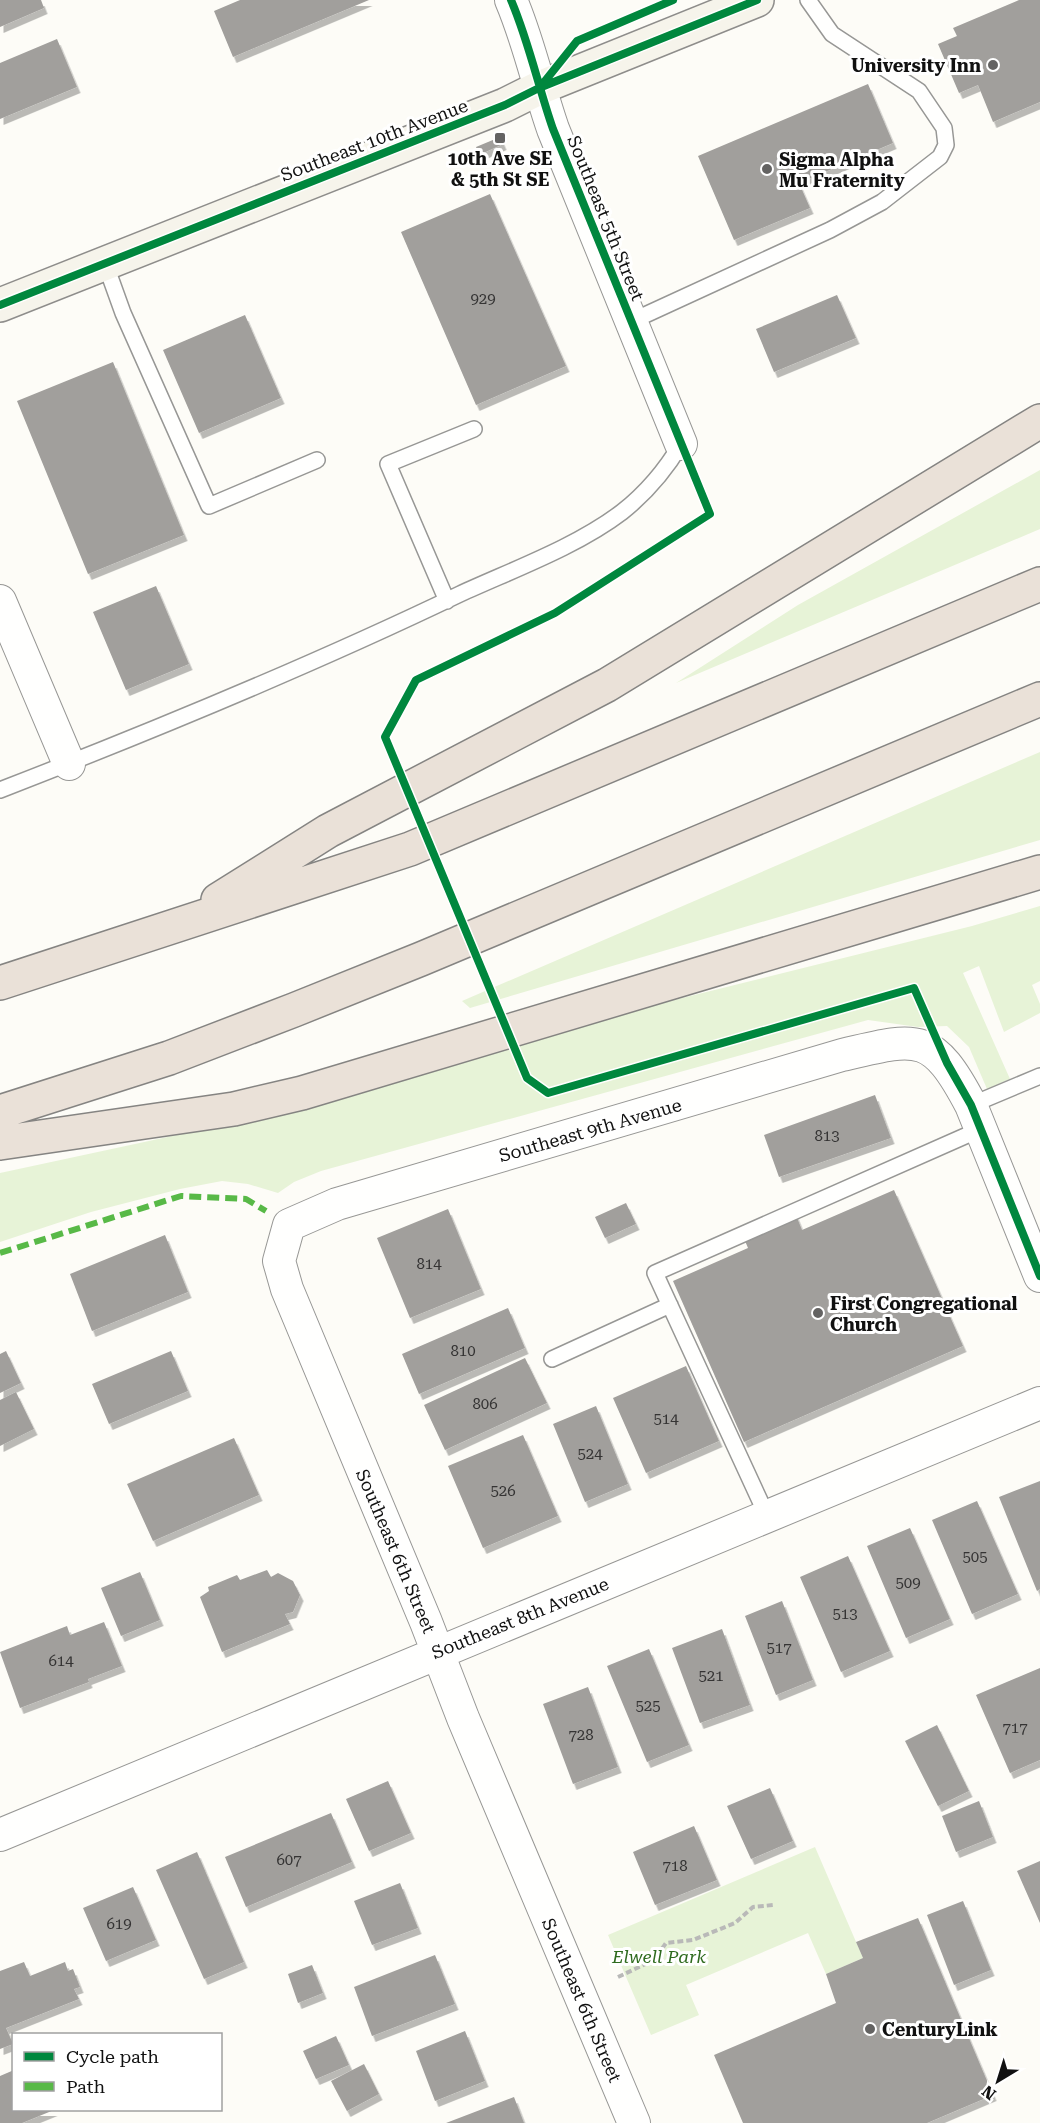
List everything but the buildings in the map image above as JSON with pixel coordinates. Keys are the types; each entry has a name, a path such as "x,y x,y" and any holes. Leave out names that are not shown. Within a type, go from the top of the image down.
{"highway":[{"path":"171,929 328,831 607,685 1040,420"},
{"path":"0,983 410,849 1040,584"},
{"path":"0,1112 169,1058 421,960 1040,699"},
{"path":"0,1143 234,1109 302,1093 1040,872"}],"street":[{"name":"Southeast 5th Street","path":"512,0 525,33 539,88 681,444"},
{"name":"Southeast 10th Avenue","path":"0,305 505,105 539,88 757,0"},
{"path":"3,616 69,764"},
{"name":"Southeast 9th Avenue","path":"337,1204 842,1055 898,1042 925,1046 947,1063 976,1117"},
{"path":"976,1117 1040,1276"},
{"name":"Southeast 6th Street","path":"337,1204 289,1225 279,1261 287,1289 438,1651 463,1718 634,2123"},
{"name":"Southeast 8th Avenue","path":"0,1835 438,1651 1040,1403"}],"lane":[{"path":"632,321 830,230 882,202 907,185 940,156 946,145 944,128 918,91 832,34 808,0"},
{"path":"105,263 123,313 209,506 318,460"},
{"path":"447,601 388,464 474,429"},
{"path":"0,790 69,764 447,601 575,540 620,513 666,470 681,444"},
{"path":"767,1516 655,1273 976,1117 1040,1076"},
{"path":"552,1359 670,1305"}],"path":[{"path":"618,1977 654,1960 666,1943 693,1941 735,1923 753,1907 773,1905"}],"green space":[{"path":"1040,470 1040,529 676,683 798,605"},
{"path":"1040,752 1040,840 470,1008 462,1001"},
{"path":"1040,906 1040,981 1032,985 1040,1004 1040,1013 1004,1032 979,966 963,973 1010,1079 987,1089 969,1047 947,1026 918,1027 868,1020 321,1171 294,1182 278,1193 248,1184 222,1181 180,1189 91,1212 0,1242 0,1173 214,1127 654,1005 972,926"},
{"name":"Elwell Park","path":"815,1847 863,1958 826,1974 808,1933 686,1985 699,2015 651,2035 608,1935"}],"marked path":[{"path":"0,1253 181,1196 246,1199 266,1211"}],"cycle path":[{"path":"511,0 553,129 710,514 555,613 416,680 385,737 527,1078 548,1093 914,988 947,1063 971,1105 1040,1276"},
{"path":"541,86 577,41 673,0"},
{"path":"0,305 505,105 539,88 757,0"}],"place":[{"name":"University Inn","path":"993,65"},
{"name":"10th Ave SE & 5th St SE","path":"500,138"},
{"name":"Sigma Alpha Mu Fraternity","path":"767,169"},
{"name":"First Congregational Church","path":"818,1313"},
{"name":"CenturyLink","path":"870,2029"}]}
